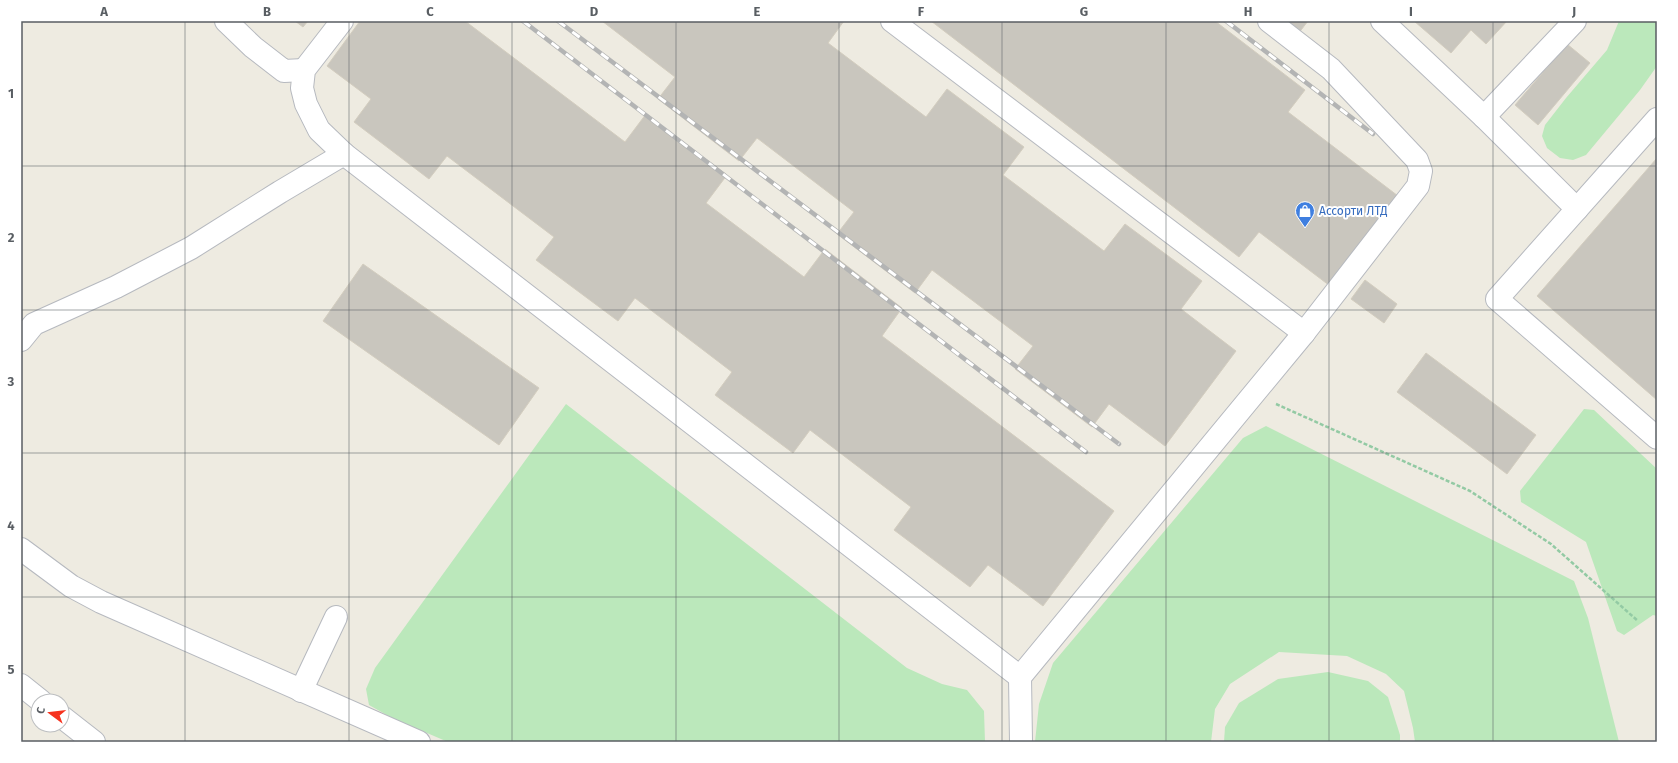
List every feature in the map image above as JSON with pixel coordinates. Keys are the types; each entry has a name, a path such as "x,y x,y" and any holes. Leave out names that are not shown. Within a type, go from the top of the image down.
{"lane":[{"path":"226,21 253,47 284,71 304,70"},
{"path":"342,21 304,70 302,88 306,104 319,130 344,154 1020,677"},
{"path":"892,21 1304,333"},
{"path":"1022,742 1020,677 1304,333 1418,186 1421,171 1417,160 1331,69 1269,21"},
{"path":"1382,21 1484,117 1577,209"},
{"path":"1484,117 1574,21"},
{"path":"1657,119 1497,299 1657,438"},
{"path":"21,340 34,324 116,287 191,248 344,154"},
{"path":"21,548 71,586 101,602 419,742"},
{"path":"301,691 336,617"},
{"path":"21,685 31,693"},
{"path":"70,723 94,742"}],"path":[{"path":"1254,394 1470,491 1550,544 1638,621"}],"green space":[{"path":"1619,21 1657,21 1657,66 1640,90 1586,155 1573,160 1560,158 1547,148 1542,136 1545,125 1607,50"},
{"path":"566,404 907,668 942,684 967,690 984,711 985,742 448,742 392,718 369,705 366,689 375,668"},
{"path":"1584,409 1594,410 1657,469 1657,616 1653,615 1624,635 1617,631 1586,542 1521,502 1520,491"},
{"path":"1266,426 1574,581 1588,618 1619,742 1415,742 1404,691 1386,674 1347,656 1279,652 1230,684 1215,709 1211,742 1035,742 1039,704 1053,663 1243,438"},
{"path":"1328,672 1368,681 1388,697 1400,735 1400,742 1224,742 1225,727 1239,703 1278,679"}],"building":[{"path":"295,21 308,21 303,27"},
{"path":"360,21 465,21 625,142 646,114 727,175 706,203 804,277 825,249 902,308 882,336 1114,511 1043,606 988,565 970,587 894,530 911,507 810,430 793,453 715,395 732,372 635,298 618,321 536,260 554,237 447,156 429,179 354,122 371,99 327,66"},
{"path":"602,21 844,21 828,43 926,117 947,89 1024,147 1003,175 1104,251 1125,224 1202,281 1181,309 1236,351 1165,446 1109,404 1092,427 1015,369 1033,346 932,270 915,293 837,234 854,212 757,138 739,161 658,99 675,77"},
{"path":"931,21 1215,21 1305,90 1288,112 1402,199 1334,289 1259,232 1239,257"},
{"path":"1282,21 1308,21 1298,34"},
{"path":"1414,21 1507,21 1486,44 1471,30 1451,53"},
{"path":"1567,44 1590,63 1538,125 1515,105"},
{"path":"1657,158 1657,400 1537,296"},
{"path":"363,264 539,388 499,445 323,321"},
{"path":"1365,280 1397,304 1384,323 1351,299"},
{"path":"1426,353 1536,435 1507,474 1397,392"}],"railway":[{"path":"523,21 1086,452"},
{"path":"558,21 1119,444"},
{"path":"1226,21 1373,134"}],"place":[{"name":"Ассорти ЛТД","path":"1305,228"}]}
